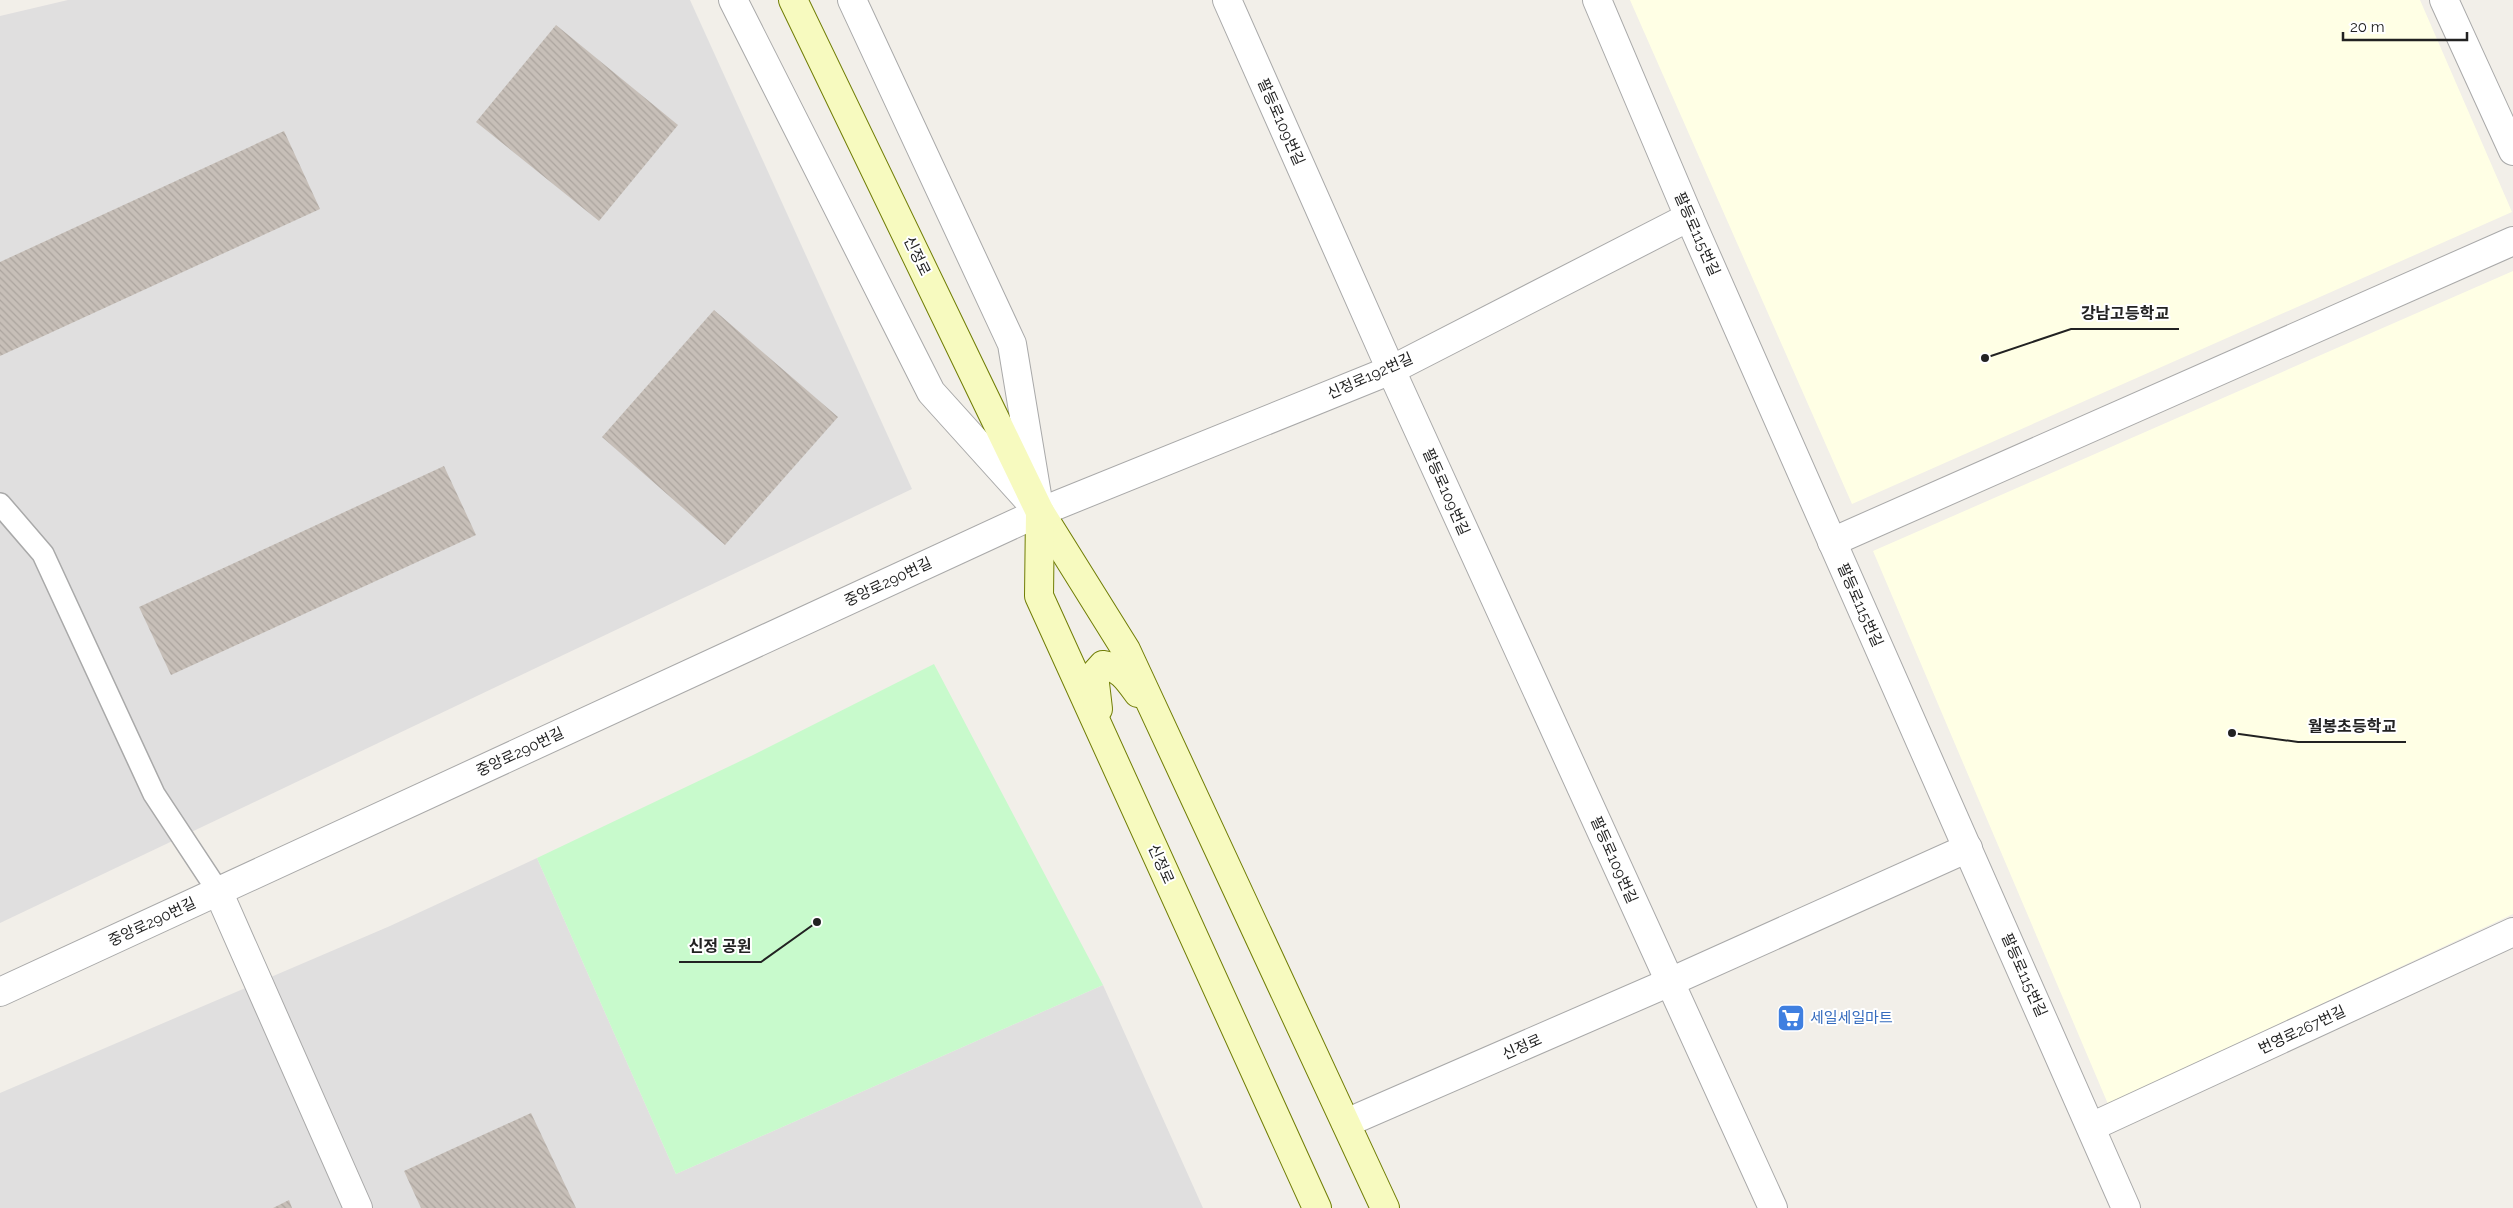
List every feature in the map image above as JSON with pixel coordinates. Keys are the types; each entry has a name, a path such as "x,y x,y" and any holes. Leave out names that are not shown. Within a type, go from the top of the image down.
{"main road":[{"name":"신정로","path":"793,0 1040,512 1126,650 1385,1208"},
{"name":"신정로","path":"1040,512 1039,596 1318,1208"},
{"path":"1120,773 1096,704 1094,675 1103,665 1114,667 1123,674 1151,713 1173,752"}],"street":[{"path":"733,0 931,392 1040,512"},
{"path":"852,0 1012,344 1040,512"},
{"name":"팔등로109번길","path":"1227,0 1391,370 1773,1208"},
{"name":"팔등로115번길","path":"1597,0 1689,217 2126,1208"},
{"path":"2444,0 2513,151"},
{"name":"신정로192번길","path":"1040,512 1391,370 1689,217"},
{"path":"1832,542 2513,241"},
{"name":"중앙로290번길","path":"0,992 1040,512"},
{"path":"1670,982 1968,848"},
{"path":"218,891 358,1208"},
{"name":"번영로267번길","path":"2091,1127 2513,932"},
{"name":"신정로","path":"1346,1123 1670,982"}],"lane":[{"path":"0,504 43,554 154,794 218,891"}],"shaded area":[{"path":"68,0 690,0 912,489 0,923 0,16"},
{"path":"1630,0 2420,0 2512,212 1852,504"},
{"path":"2513,271 2513,914 2108,1104 1873,551"},
{"path":"537,858 676,1174 1103,985 1203,1208 0,1208 0,1093 390,926"}],"green space":[{"path":"934,664 1103,985 676,1174 537,858 751,756"}],"building":[{"path":"556,25 678,125 599,221 476,122"},
{"path":"284,131 320,209 0,356 0,262"},
{"path":"714,310 838,417 725,545 602,437"},
{"path":"444,466 476,535 171,675 139,607"},
{"path":"531,1113 576,1208 421,1208 404,1171"},
{"path":"289,1200 292,1208 273,1208"}],"place":[{"name":"강남고등학교","path":"1985,358"},
{"name":"월봉초등학교","path":"2232,733"},
{"name":"신정 공원","path":"817,922"},
{"name":"세일세일마트","path":"1791,1018"}]}
